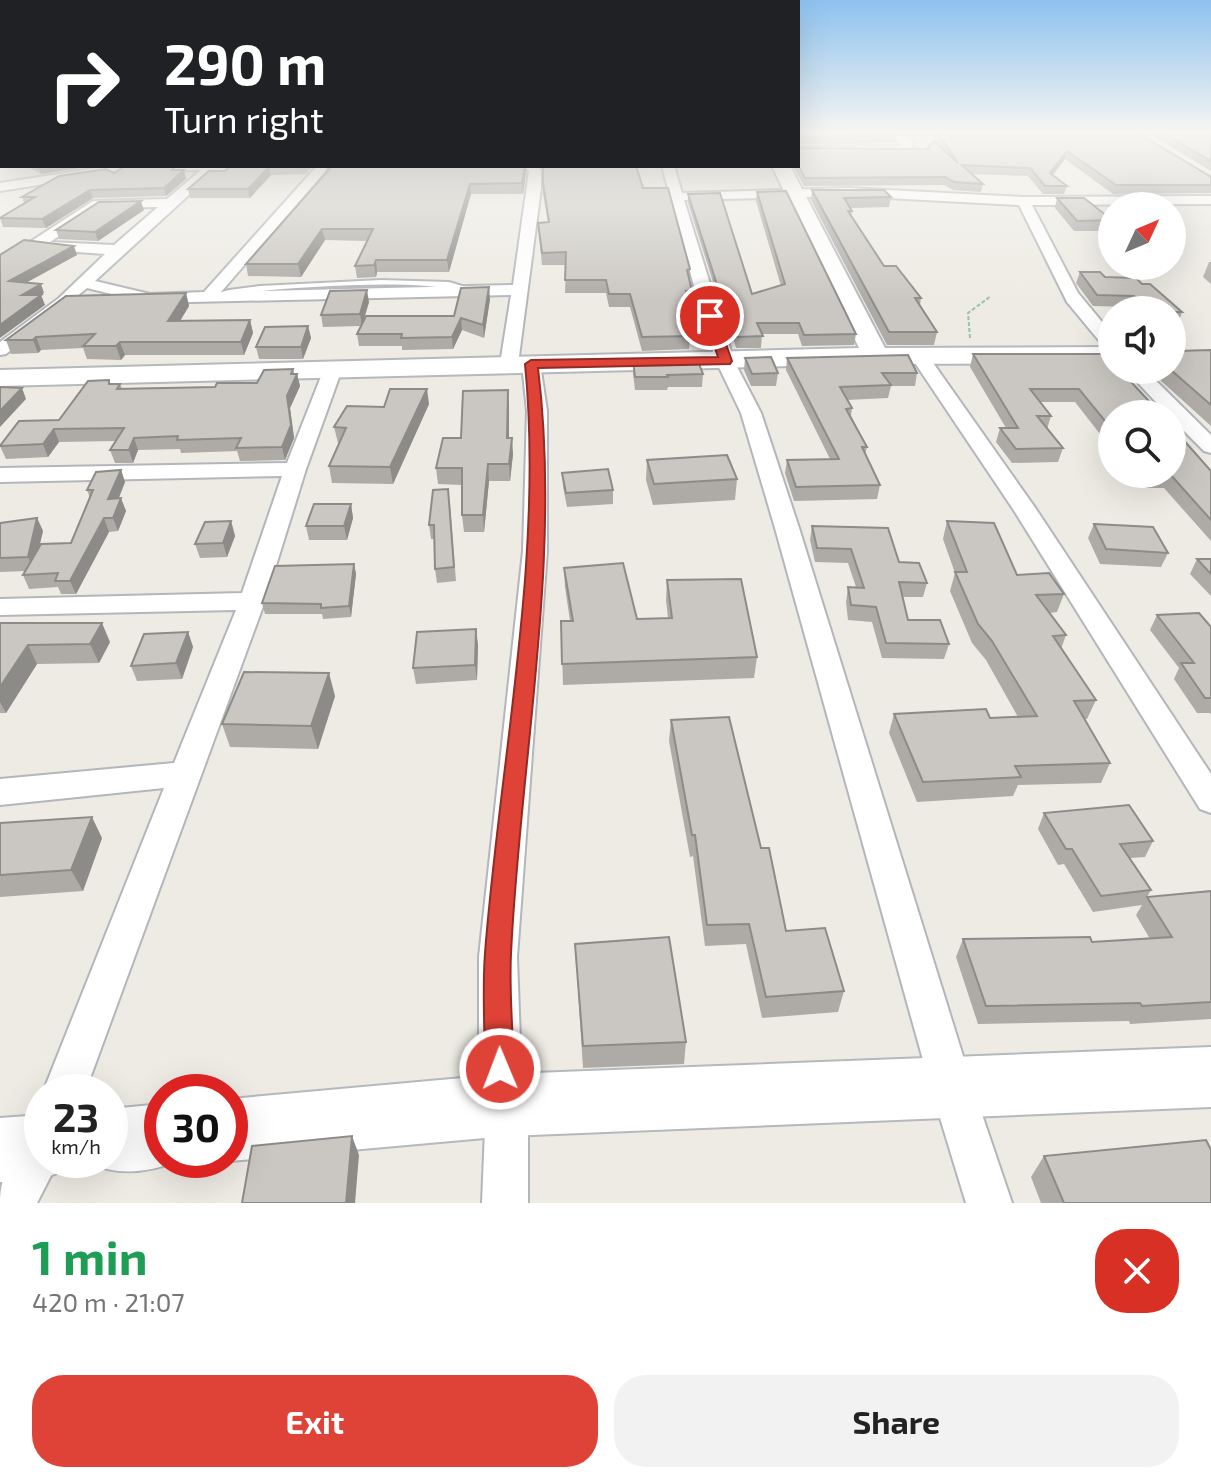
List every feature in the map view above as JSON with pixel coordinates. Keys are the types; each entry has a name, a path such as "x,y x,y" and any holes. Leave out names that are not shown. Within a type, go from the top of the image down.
{"street":[{"path":"0,350 65,301 187,188"},
{"path":"208,297 304,188"},
{"path":"505,1203 507,1105 500,1069 498,957 535,551 537,411 520,364 519,290 535,188"},
{"path":"675,188 725,361 751,413 787,528 951,1085 989,1203"},
{"path":"793,188 876,356"},
{"path":"677,196 865,188"},
{"path":"870,188 1023,201 1211,200"},
{"path":"1023,201 1059,263 1066,285 1098,329"},
{"path":"117,250 35,245 98,204 170,203"},
{"path":"85,283 148,298"},
{"path":"65,301 519,290"},
{"path":"0,378 876,356 1098,355"},
{"path":"920,357 1024,509 1211,800"},
{"path":"71,1074 252,601 295,469 333,369"},
{"path":"1149,384 1211,447"},
{"path":"0,475 295,469"},
{"path":"0,607 252,601"},
{"path":"0,792 186,774"},
{"path":"248,1128 507,1105 1211,1077"},
{"path":"0,1150 24,1149"},
{"path":"13,1203 26,1178"}],"path":[{"path":"972,356 968,313 991,296"}],"building":[{"path":"38,188 159,188 90,190 42,219 0,218 35,197 22,197"},
{"path":"189,188 249,188 248,189"},
{"path":"313,188 469,188 447,260 376,260 374,265 355,266 373,229 322,229 298,264 246,264"},
{"path":"544,188 668,188 690,269 687,270 692,291 686,291 690,317 683,317 690,336 642,337 630,294 609,294 606,280 565,280 566,252 542,253 538,223 549,222"},
{"path":"812,190 884,190 891,197 844,198 852,211 848,211 884,266 896,266 921,298 915,298 937,332 889,332"},
{"path":"786,191 856,334 804,335 799,323 757,323 763,336 737,337 725,294 720,294 688,194 720,193 752,294 785,284 757,192"},
{"path":"1057,198 1084,198 1098,209 1098,220 1077,221"},
{"path":"141,201 95,232 56,230 99,202"},
{"path":"24,240 74,246 9,281 41,284 22,295 41,295 0,325 0,255"},
{"path":"1080,272 1098,272 1098,280 1138,280 1142,284 1150,284 1164,296 1134,296 1097,295"},
{"path":"489,287 483,325 461,318 452,337 401,338 402,334 357,334 366,316 454,316 461,288"},
{"path":"367,290 360,314 321,315 330,291"},
{"path":"186,293 168,321 250,320 241,342 120,342 116,346 83,346 95,334 6,340 66,296"},
{"path":"308,326 301,347 256,347 265,327"},
{"path":"1211,350 1211,405 1186,383 1186,351"},
{"path":"973,354 1098,354 1098,384 1133,384 1148,400 1098,400 1098,412 1079,389 1030,389 1051,416 1037,416 1063,448 1016,449 1000,428 1018,428"},
{"path":"908,355 917,373 882,373 891,385 840,387 852,408 846,409 867,447 862,447 880,485 796,487 787,460 839,459 787,358"},
{"path":"771,357 778,373 752,374 745,358"},
{"path":"697,359 703,374 635,377 633,360"},
{"path":"293,369 291,374 297,374 287,396 291,425 282,447 236,448 241,438 177,440 178,436 134,438 129,450 110,450 124,428 54,429 43,444 0,446 19,421 59,420 88,381 109,380 109,384 120,384 117,389 215,387 217,383 257,383 264,370"},
{"path":"0,387 22,388 0,411"},
{"path":"390,389 427,389 390,467 329,466 346,428 334,427 347,406 384,407"},
{"path":"508,390 507,438 512,438 509,464 488,464 483,515 462,515 462,468 436,468 443,438 461,438 463,391"},
{"path":"1186,443 1211,471 1211,520 1182,488 1186,488"},
{"path":"727,455 737,479 654,484 647,460"},
{"path":"608,469 613,490 566,493 562,473"},
{"path":"121,470 108,499 121,498 113,518 104,518 70,581 55,581 58,573 23,575 41,544 71,543 93,490 87,490 96,472"},
{"path":"448,489 454,567 435,569 434,525 429,525 433,490"},
{"path":"314,504 351,504 344,526 306,526"},
{"path":"37,518 28,557 0,558 0,523"},
{"path":"231,521 223,543 195,544 205,522"},
{"path":"947,521 994,523 1017,575 1049,573 1064,594 1036,595 1066,635 1053,636 1096,700 1074,701 1110,763 1015,766 1021,777 923,782 894,714 986,709 990,718 1037,716 992,641 978,624 955,572 967,572"},
{"path":"1094,524 1153,527 1168,553 1106,549"},
{"path":"812,526 888,528 899,562 919,563 927,583 899,582 908,620 940,620 949,644 886,643 876,607 851,605 848,587 864,588 851,549 817,548"},
{"path":"1197,559 1211,559 1211,574"},
{"path":"623,563 637,619 672,618 667,580 741,579 757,657 562,664 561,621 573,621 564,568"},
{"path":"354,564 349,606 321,608 321,604 262,603 275,566"},
{"path":"1199,613 1211,627 1211,698 1205,698 1181,663 1194,663 1157,615"},
{"path":"0,623 102,623 90,644 28,645 0,687"},
{"path":"476,629 475,665 413,668 417,632"},
{"path":"188,632 176,663 131,666 144,634"},
{"path":"244,672 329,673 311,726 222,724"},
{"path":"729,717 761,848 769,848 786,931 825,928 844,991 766,997 749,924 707,925 695,835 692,835 671,720"},
{"path":"1129,805 1153,841 1120,844 1151,890 1101,896 1072,849 1066,849 1044,813"},
{"path":"92,817 71,870 0,875 0,823"},
{"path":"1211,891 1211,1002 1142,1006 1140,1003 986,1006 963,939 1090,937 1092,942 1172,937 1147,897"},
{"path":"669,937 686,1042 583,1046 575,944"},
{"path":"352,1136 346,1203 242,1203 252,1146"},
{"path":"1206,1140 1211,1150 1211,1203 1064,1203 1044,1156"}],"route":[{"path":"500,1069 498,957 535,551 537,411 531,364 725,361 710,316"}]}
